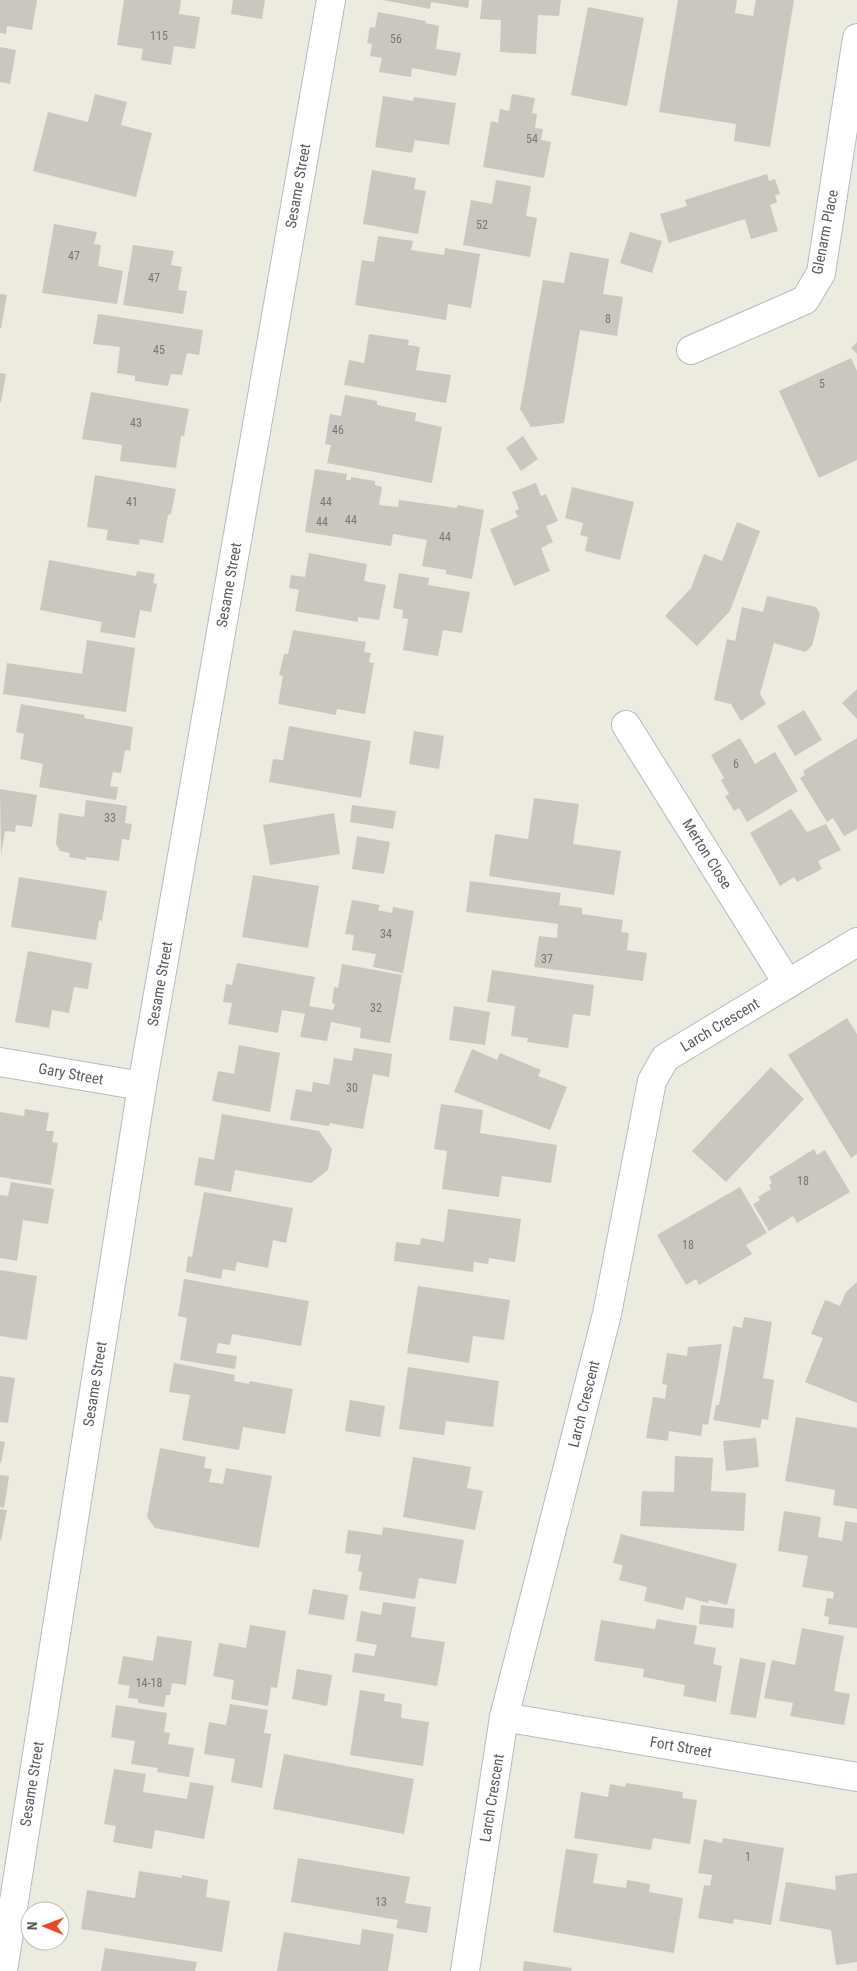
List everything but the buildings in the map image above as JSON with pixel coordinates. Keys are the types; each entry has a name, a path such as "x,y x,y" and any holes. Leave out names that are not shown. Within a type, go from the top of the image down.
{"street":[{"name":"Sesame Street","path":"3,1971 142,1086 330,0"},
{"name":"Glenarm Place","path":"691,350 805,300 821,273 857,38"},
{"name":"Merton Close","path":"626,725 788,984"},
{"name":"Larch Crescent","path":"465,1971 504,1717 607,1314 652,1081 665,1058 857,942"},
{"name":"Gary Street","path":"0,1062 142,1086"},
{"name":"Fort Street","path":"504,1717 857,1777"}]}
